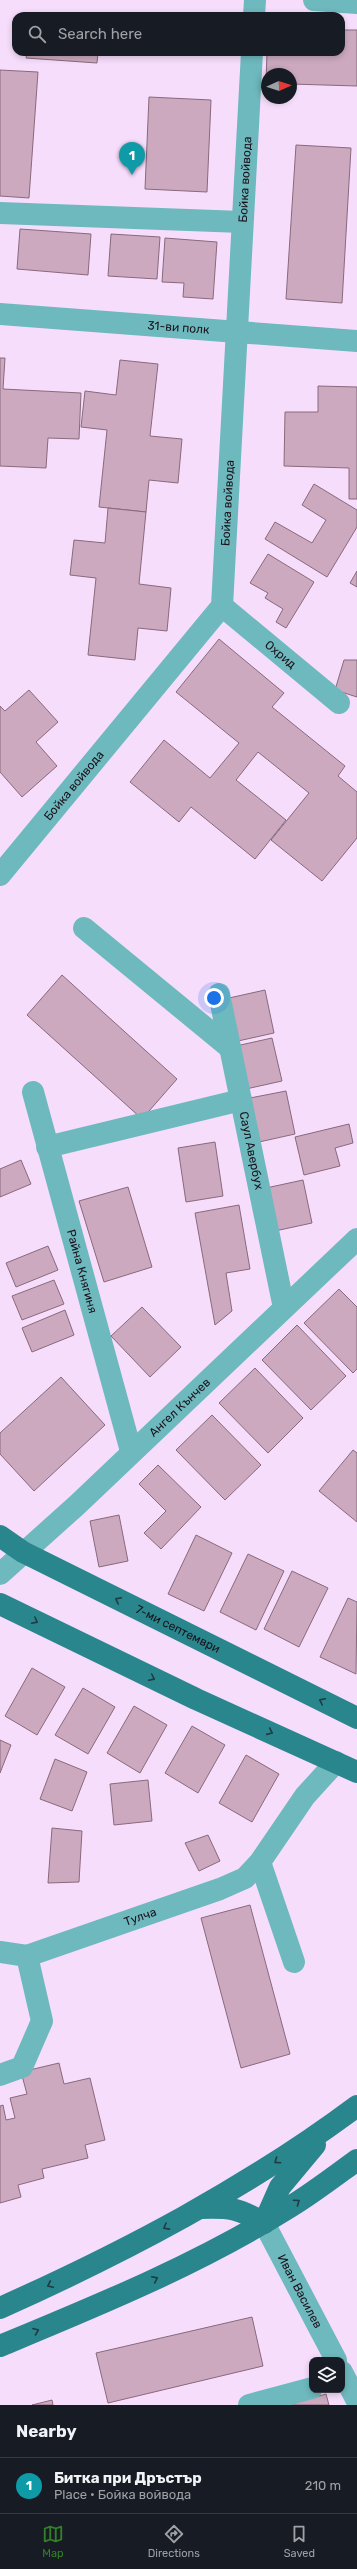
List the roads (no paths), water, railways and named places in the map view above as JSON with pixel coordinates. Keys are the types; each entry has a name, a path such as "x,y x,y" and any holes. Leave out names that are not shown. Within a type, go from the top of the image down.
{"main road":[{"name":"7-ми септември","path":"0,1536 23,1552 357,1718"},
{"path":"0,1604 196,1699 357,1772"},
{"path":"0,2308 123,2251 200,2208 267,2168 351,2111"},
{"path":"264,2222 280,2187 308,2152 351,2111"},
{"path":"0,2346 139,2287 264,2222 291,2207 357,2160"},
{"path":"200,2208 226,2207 242,2210 264,2222"}],"street":[{"path":"254,12 255,0"},
{"path":"314,0 357,3"},
{"name":"Бойка войвода","path":"4,860 222,606 252,56"},
{"path":"0,214 242,222"},
{"name":"31-ви полк","path":"0,314 357,341"},
{"name":"Охрид","path":"222,606 339,703"},
{"path":"84,928 230,1048"},
{"name":"Саул Авербух","path":"219,994 284,1308"},
{"name":"Райна Княгиня","path":"33,1092 131,1451"},
{"path":"47,1147 241,1100"},
{"name":"Ангел Кънчев","path":"0,1574 77,1505 131,1451 357,1239"},
{"name":"Тулча","path":"27,1956 220,1889 245,1878 260,1862 305,1796 336,1762"},
{"path":"260,1862 294,1962"},
{"path":"0,1952 27,1956 42,2021 22,2067 0,2074"},
{"name":"Иван Василев","path":"264,2222 333,2357"},
{"name":"Иван Василев","path":"345,2380 357,2401"},
{"path":"249,2405 309,2389"}],"place":[{"name":"Битка при Дръстър","path":"132,175"}]}
